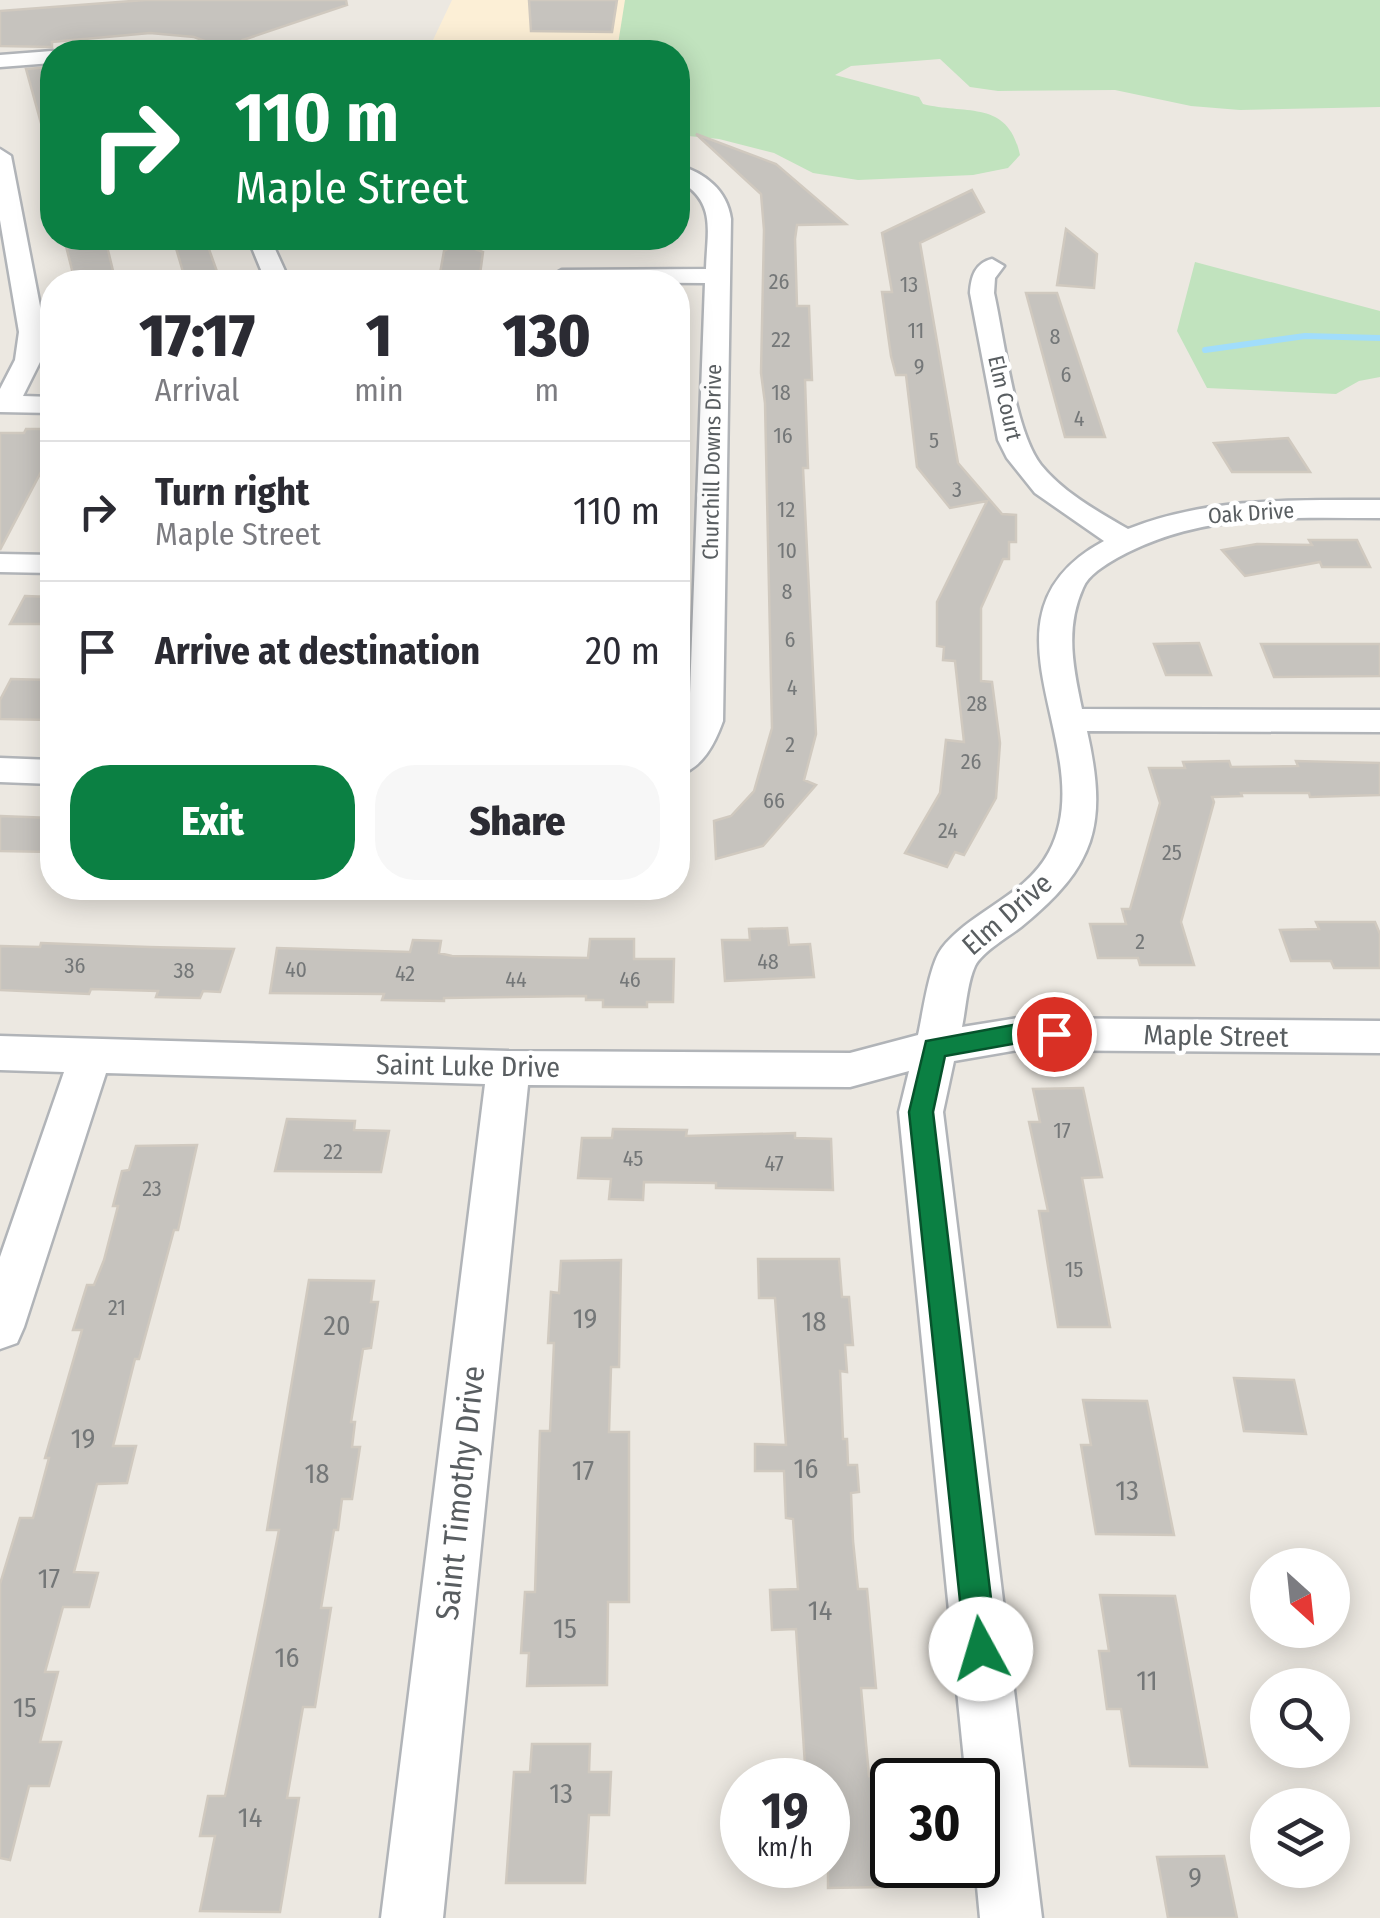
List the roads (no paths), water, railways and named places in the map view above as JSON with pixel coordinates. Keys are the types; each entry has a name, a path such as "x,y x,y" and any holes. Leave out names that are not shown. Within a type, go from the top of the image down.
{"street":[{"path":"0,61 40,58"},
{"path":"0,156 32,332 28,360 3,404 40,405"},
{"name":"Churchill Downs Drive","path":"690,177 718,205 716,276 701,416 710,578 706,721 690,750"},
{"name":"Elm Court","path":"1006,260 983,276 982,293 1012,440 1022,462 1063,502 1126,540"},
{"path":"690,276 716,276"},
{"name":"Oak Drive","path":"1126,540 1178,520 1223,512 1380,510"},
{"name":"Elm Drive","path":"1011,1918 921,1112 957,957 1048,884 1069,851 1080,814 1080,775 1057,671 1054,630 1069,581 1093,559 1126,540"},
{"path":"0,563 40,564"},
{"path":"690,577 710,578"},
{"path":"1070,720 1380,722"},
{"path":"0,770 40,772"},
{"name":"Maple Street","path":"934,1048 1018,1034 1380,1038"},
{"name":"Saint Luke Drive","path":"0,1053 508,1068 850,1070 934,1048"},
{"path":"0,1327 90,1056"},
{"name":"Saint Timothy Drive","path":"412,1918 508,1068"}],"waterway":[{"path":"1205,350 1305,336 1380,338"}]}
